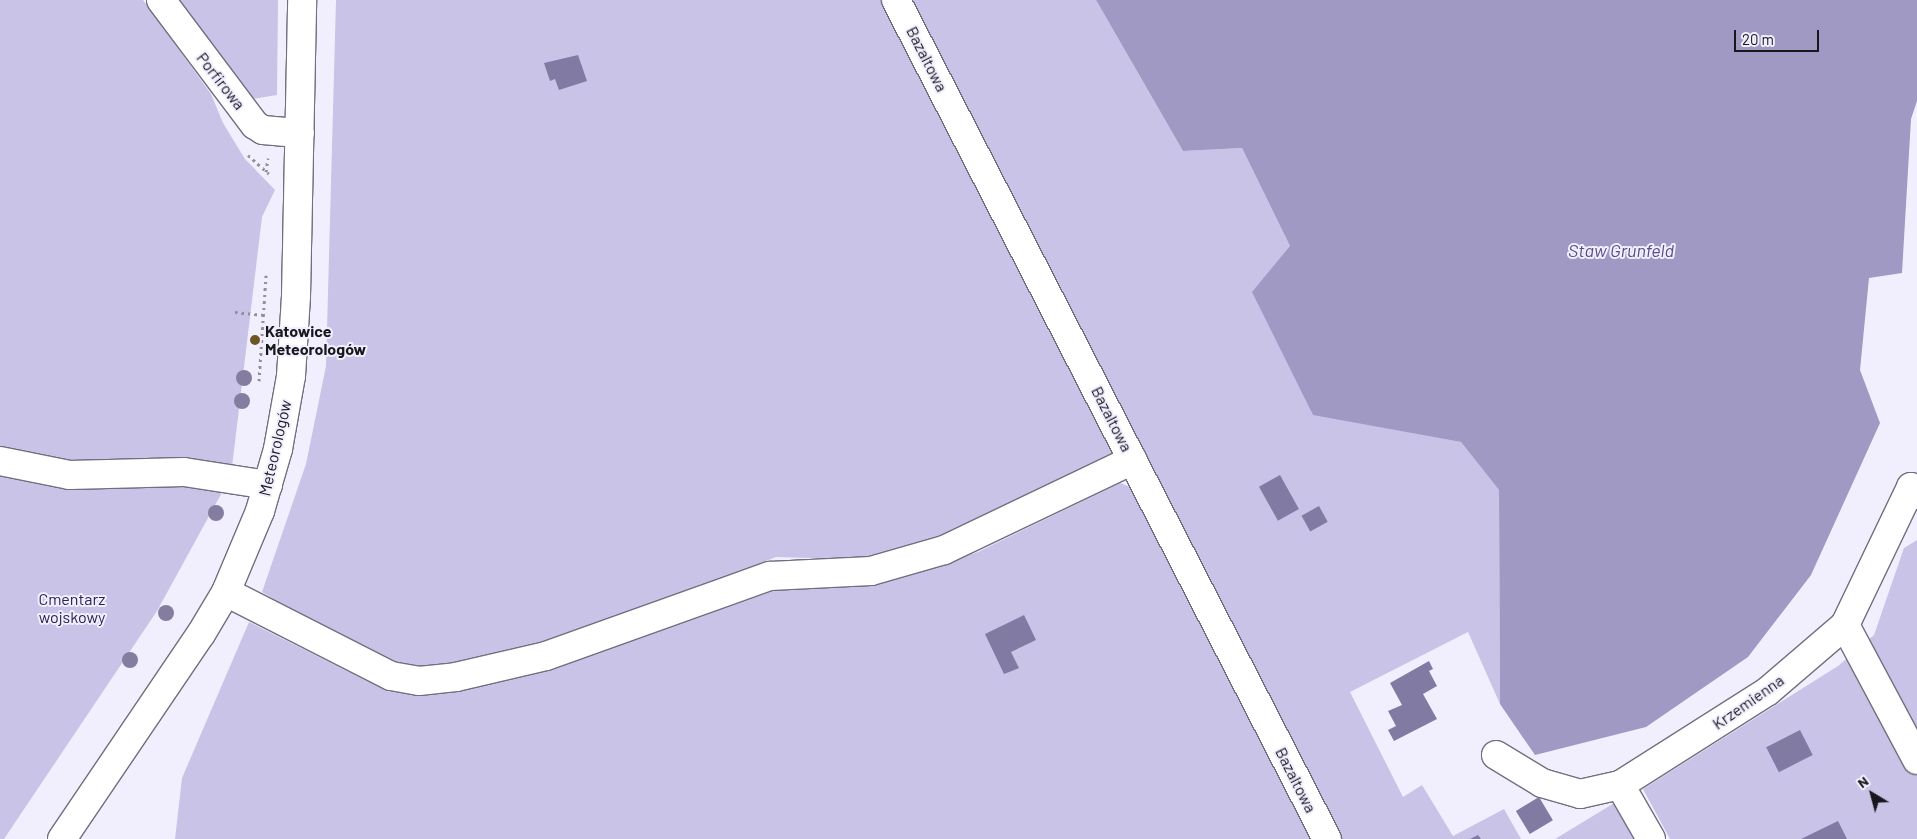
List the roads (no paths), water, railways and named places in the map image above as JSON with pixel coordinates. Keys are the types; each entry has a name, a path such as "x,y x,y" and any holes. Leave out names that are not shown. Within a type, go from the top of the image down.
{"street":[{"name":"Porfirowa","path":"161,0 255,125 263,130 300,133"},
{"name":"Meteorologów","path":"62,839 175,674 226,592 251,537 268,484 291,376 300,133 302,0"},
{"name":"Bazaltowa","path":"896,0 1327,839"},
{"path":"226,592 391,676 419,681 456,677 546,656 770,576 871,571 944,550 1133,460"},
{"path":"0,461 70,475 184,472 268,484"},
{"name":"Krzemienna","path":"1496,755 1542,783 1580,794 1620,785 1768,691 1845,625 1910,487 1917,495"},
{"path":"1845,625 1917,760"},
{"path":"1620,785 1651,839"}],"water":[{"name":"Staw Grunfeld","path":"1096,0 1917,0 1917,101 1911,119 1902,273 1869,278 1860,370 1880,423 1811,575 1748,657 1646,727 1535,755 1500,704 1499,490 1461,442 1313,415 1252,292 1290,246 1242,148 1183,151"}],"place":[{"name":"Katowice Meteorologów","path":"255,340"}],"park label":[{"name":"Cmentarz wojskowy","path":"72,608"}]}
